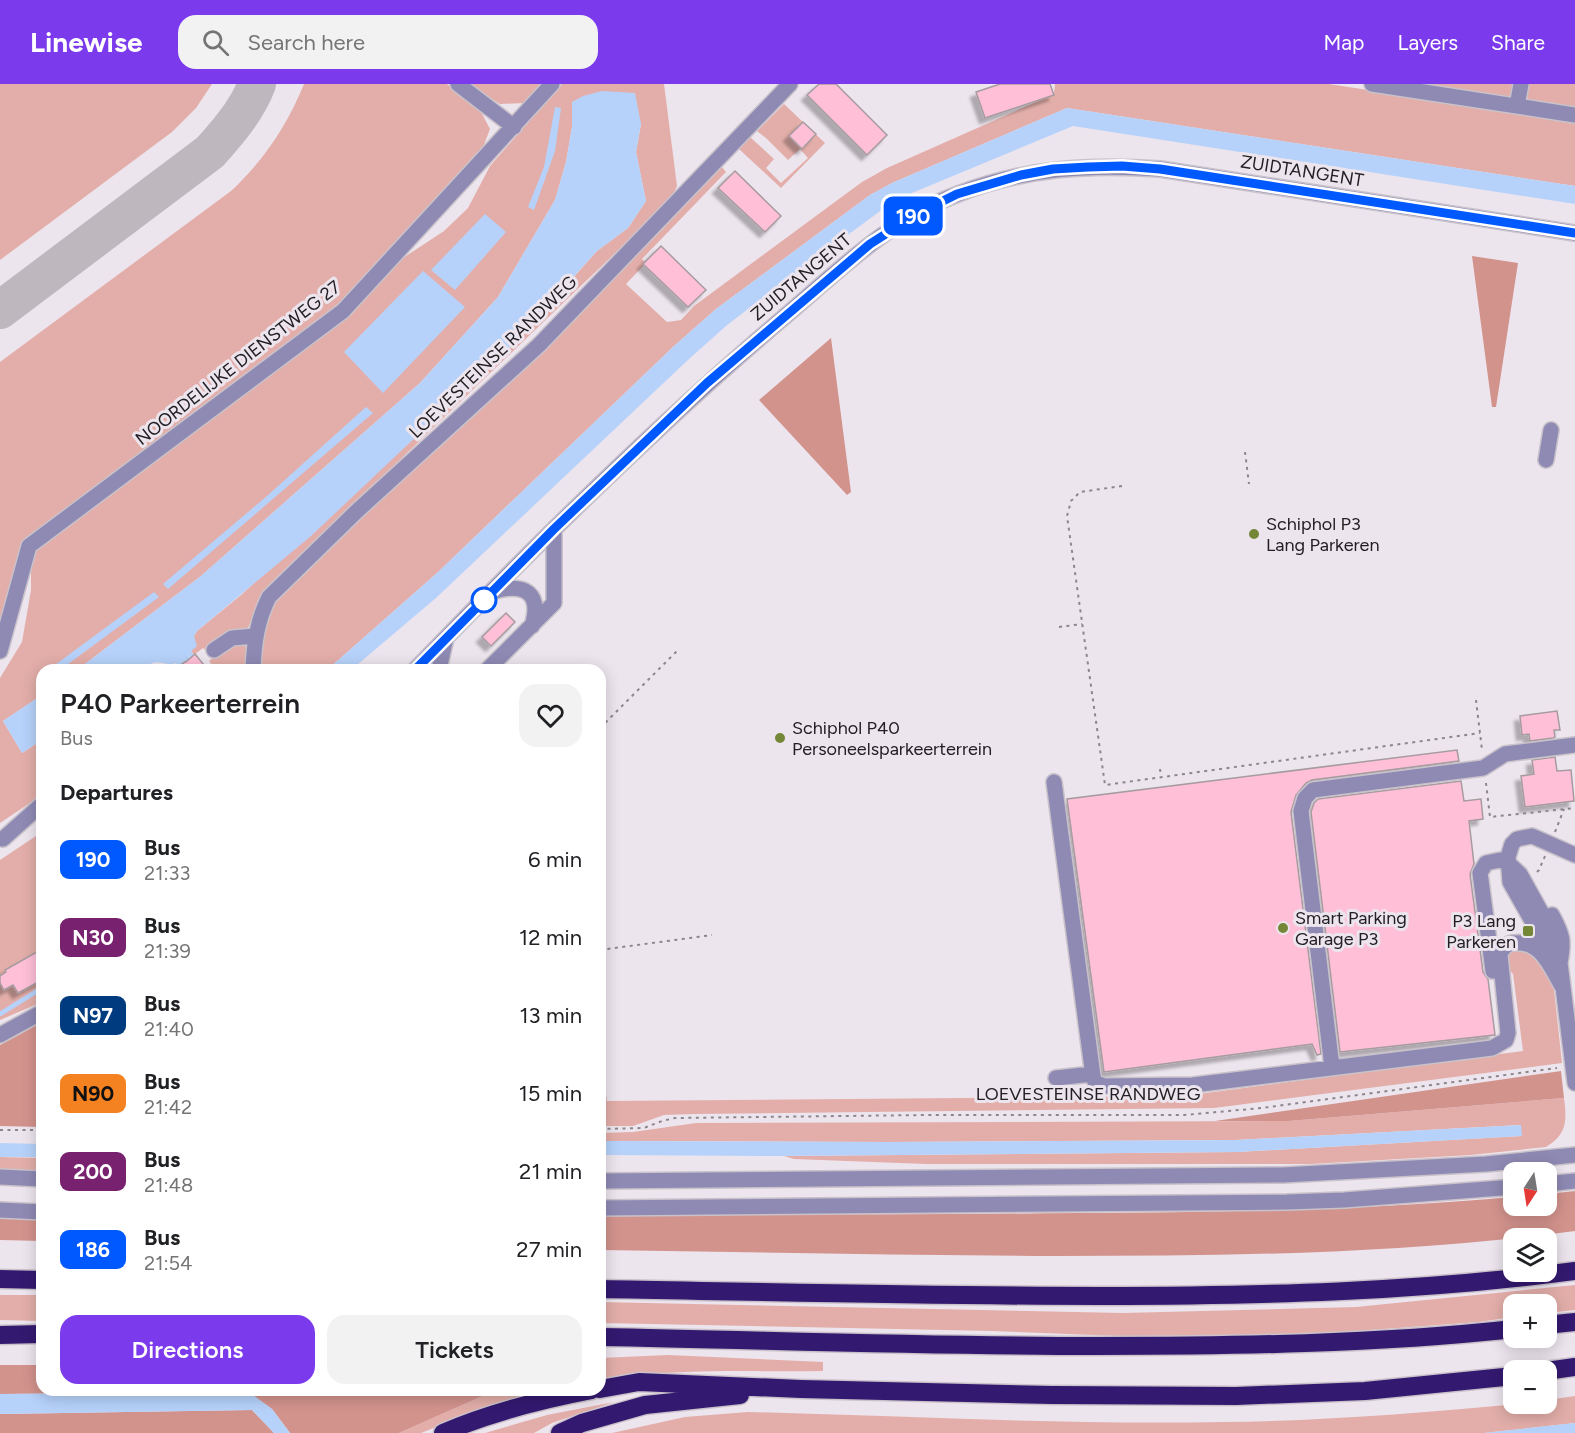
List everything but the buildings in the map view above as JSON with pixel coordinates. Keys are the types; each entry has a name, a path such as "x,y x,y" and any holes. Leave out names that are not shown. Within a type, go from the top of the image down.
{"highway":[{"path":"606,1289 1026,1296 1178,1296 1332,1292 1575,1271"},
{"path":"0,1279 36,1280"},
{"path":"1557,1324 1575,1322"},
{"path":"606,1337 1000,1346 1241,1346 1394,1340 1503,1330"},
{"path":"0,1335 36,1334"},
{"path":"1557,1369 1575,1367"},
{"path":"606,1388 639,1382 801,1389 1052,1395 1236,1396 1365,1390 1503,1377"},
{"path":"560,1433 582,1423 645,1405 801,1389"},
{"path":"443,1433 492,1414 561,1396"}],"street":[{"path":"458,84 514,127"},
{"name":"NOORDELIJKE DIENSTWEG 27","path":"0,651 29,546 343,311 552,84"},
{"name":"LOEVESTEINSE RANDWEG","path":"253,664 255,636 262,612 270,597 357,511 539,345 790,84"},
{"path":"1372,84 1575,115"},
{"path":"1517,106 1521,84"},
{"name":"ZUIDTANGENT","path":"421,664 554,529 707,383 870,244 917,214 957,194 1021,175 1053,169 1122,166 1160,169 1575,233"},
{"path":"1546,460 1551,430"},
{"path":"493,664 554,603 554,529"},
{"path":"495,591 512,586 527,592 535,604 536,614 532,626"},
{"path":"214,650 232,638 255,636"},
{"path":"440,664 447,638"},
{"path":"1332,1067 1301,811 1305,798 1313,790 1484,767 1505,754 1575,745"},
{"path":"1054,782 1092,1074 1095,1082 1104,1086 1193,1085 1492,1048 1506,1041 1515,1032 1510,980 1500,968"},
{"path":"2,840 36,809"},
{"path":"2,840 36,816"},
{"path":"1508,863 1508,851 1512,844 1521,837 1532,836 1575,855"},
{"path":"1532,836 1520,844 1517,853 1562,933 1560,963 1571,1028 1575,1083"},
{"path":"1506,1041 1501,1034 1480,873 1486,863 1500,860 1508,863 1520,874 1551,930 1562,941"},
{"path":"1494,984 1504,946 1526,943 1533,945 1540,952 1563,987"},
{"path":"0,1035 36,1015"},
{"path":"1056,1078 1092,1074"},
{"path":"606,1181 1284,1175 1486,1164 1575,1155"},
{"path":"0,1177 36,1179"},
{"path":"1557,1183 1575,1181"},
{"path":"606,1208 1287,1202 1503,1188"},
{"path":"0,1210 36,1212"}],"path":[{"path":"1245,452 1249,484"},
{"path":"1122,486 1080,492 1071,501 1067,516 1105,784 1480,733"},
{"path":"1059,627 1082,624"},
{"path":"606,722 677,651"},
{"path":"1476,700 1490,817 1575,808"},
{"path":"1160,769 1161,777"},
{"path":"606,949 712,935"},
{"name":"LOEVESTEINSE RANDWEG","path":"606,1129 644,1128 662,1120 675,1118 1184,1115 1262,1108 1573,1066"},
{"path":"0,1130 36,1130"}],"shaded area":[{"path":"0,84 212,84 196,108 172,132 0,260"},
{"path":"304,84 447,84 480,110 490,129 482,150 353,294 21,542 0,624 0,362 231,191 274,142"},
{"path":"468,84 542,84 525,103 500,104"},
{"path":"562,84 664,84 677,186 673,195 660,210 282,573 259,601 248,628 215,642 205,650 203,648 194,655 191,651 195,644 194,636 197,631 241,595 510,348 517,331 528,328 597,251 628,228 646,201 636,152 641,124 572,102 572,127 566,162 555,200 498,297 420,383 201,576 85,664 36,664 36,699 3,721 22,753 36,744 36,799 0,823 0,678 22,642 31,590 31,556 48,539 352,314 400,260 444,231 468,208 490,166"},
{"path":"1055,84 1329,84 1575,122 1575,186 1067,108 892,183 870,195 716,309 673,347 437,573 334,664 260,664 268,616 277,600 722,167 726,172 642,259 646,263 626,284 667,322 681,320 694,306 862,182 887,168 1054,94"},
{"path":"1419,84 1516,84 1514,99"},
{"path":"1529,84 1575,84 1575,108 1527,101"},
{"path":"784,104 825,143 781,188 739,149 750,137 774,159 766,168 781,183 808,158 800,149 788,160 757,131"},
{"path":"1472,256 1518,263 1496,407 1492,407"},
{"path":"831,338 851,492 847,495 759,400"},
{"path":"226,644 244,644 246,664 211,664 209,661 222,651"},
{"path":"36,836 36,1005 0,1020 0,860"},
{"path":"1530,949 1553,981 1562,1063 1214,1108 694,1114 664,1115 633,1126 606,1126 606,1094 607,1101 1184,1096 1523,1051 1513,974 1508,969 1505,960 1509,950"},
{"path":"36,1025 36,1127 0,1126 0,1045"},
{"path":"1561,1071 1564,1098 1289,1121 1215,1121"},
{"path":"1564,1098 1565,1114 1562,1132 1546,1147 1471,1155 1310,1164 926,1164 794,1159 784,1156 1237,1152 1521,1136 1521,1125 1236,1140 606,1141 606,1133 633,1132 696,1123 1289,1121"},
{"path":"0,1157 36,1158 36,1171 0,1171"},
{"path":"1575,1191 1575,1231 1557,1233 1557,1228 1503,1228 1503,1240 1381,1249 1251,1254 1056,1256 606,1250 606,1215 1241,1211 1350,1208 1503,1198 1503,1216 1557,1216 1557,1193"},
{"path":"0,1215 36,1215 36,1241 0,1240"},
{"path":"1575,1285 1575,1310 1557,1312 1557,1294 1503,1294 1503,1318 1479,1322 1288,1336 1196,1339 993,1331 606,1323 606,1302 1123,1313 1356,1307"},
{"path":"0,1295 36,1295 36,1321 0,1320"},
{"path":"668,1355 823,1362 823,1371 683,1372 606,1379 606,1358"},
{"path":"0,1365 36,1365 36,1394 0,1394"},
{"path":"254,1396 483,1396 399,1433 290,1433 272,1409"},
{"path":"483,1396 527,1396 482,1409 421,1433 399,1433"},
{"path":"1575,1396 1575,1423 1484,1433 612,1433 685,1417 748,1412 1164,1423 1298,1420 1503,1405 1503,1414 1557,1414 1557,1399"},
{"path":"614,1402 552,1423 534,1433 485,1433 547,1415"},
{"path":"252,1410 274,1433 0,1433 0,1414"}],"water":[{"path":"602,91 635,93 641,124 636,152 646,201 628,228 597,251 527,328 517,331 510,348 311,536 197,631 194,636 197,646 191,651 194,655 191,658 187,654 190,658 187,661 183,657 186,661 182,664 179,660 181,664 156,662 150,664 85,664 201,576 420,383 498,297 555,200 566,162 572,127 572,102 583,96"},
{"path":"555,107 561,108 555,151 534,210 528,207 544,167"},
{"path":"1067,108 1575,186 1575,204 1073,126 912,193 883,209 726,326 436,598 358,664 334,664 437,573 673,347 716,309 870,195 892,183"},
{"path":"485,214 506,232 455,290 431,270"},
{"path":"423,271 465,307 383,393 344,352"},
{"path":"366,407 373,413 168,589 163,584 267,496"},
{"path":"154,592 159,597 68,664 56,664"},
{"path":"36,699 36,744 22,753 3,721"},
{"path":"1521,1125 1522,1136 1237,1152 784,1156 606,1155 606,1141 1236,1140"},
{"path":"0,1143 36,1144 36,1157 0,1157"},
{"path":"0,1394 254,1396 272,1409 290,1433 274,1433 252,1410 0,1414"},
{"path":"1575,1423 1575,1433 1484,1433"}],"waterway":[{"path":"0,1014 36,992"}],"taxiway":[{"path":"0,310 210,152 242,112 257,84"}],"bus line":[{"name":"190","path":"421,664 554,529 707,383 870,244 917,214 957,194 1021,175 1053,169 1122,166 1160,169 1575,233"}],"place":[{"name":"Schiphol P3 Lang Parkeren","path":"1254,534"},
{"name":"Schiphol P40 Personeelsparkeerterrein","path":"780,738"},
{"name":"Smart Parking Garage P3","path":"1283,928"},
{"name":"P3 Lang Parkeren","path":"1528,931"}]}
